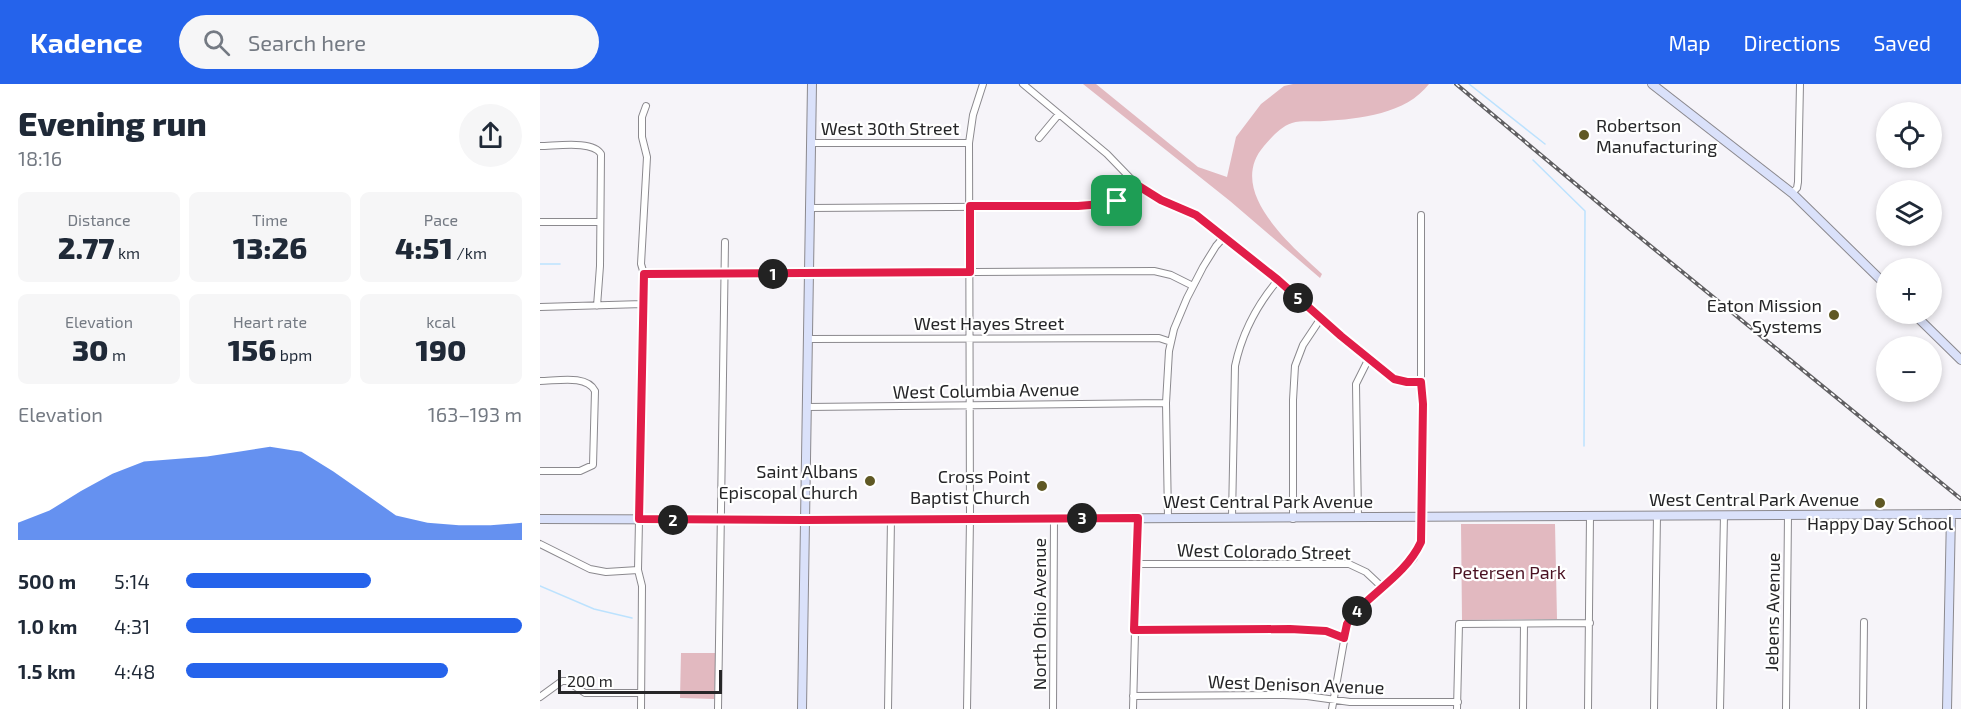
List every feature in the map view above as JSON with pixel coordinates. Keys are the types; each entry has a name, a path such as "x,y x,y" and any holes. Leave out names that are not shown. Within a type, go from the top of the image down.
{"street":[{"path":"802,709 812,84"},
{"path":"967,709 970,519 969,142 973,115 983,84"},
{"path":"1023,84 1107,154 1137,185 1161,200 1196,215 1278,280 1394,379 1421,382"},
{"path":"1652,84 1792,193 1876,275"},
{"path":"1792,193 1797,188 1798,182 1800,84"},
{"path":"641,709 642,586 638,570 644,274 641,264 646,157 642,137 642,117 646,106"},
{"path":"1039,138 1059,114"},
{"name":"West 30th Street","path":"811,143 969,142"},
{"path":"540,146 588,145 598,149 601,154 600,266 597,306"},
{"path":"810,208 1078,206 1117,201 1137,185"},
{"path":"1332,709 1347,624 1352,616 1414,558 1421,542 1423,404 1421,214"},
{"path":"540,222 600,222"},
{"path":"1168,518 1166,378 1171,342 1193,286 1216,246 1224,237"},
{"path":"718,709 725,242"},
{"path":"644,274 1154,271 1171,275 1193,286"},
{"path":"1232,517 1235,366 1239,346 1248,323 1266,294 1278,280"},
{"path":"540,307 643,304"},
{"path":"1293,519 1295,366 1302,345 1321,318"},
{"path":"1924,324 1961,360"},
{"name":"West Hayes Street","path":"807,339 1159,338 1171,342"},
{"path":"1358,517 1356,384 1369,358"},
{"path":"540,381 589,383 595,391 594,463 590,468 581,471 540,471"},
{"name":"West Columbia Avenue","path":"807,407 1166,403"},
{"name":"Jebens Avenue","path":"1786,709 1788,514"},
{"path":"1947,709 1951,514"},
{"name":"West Central Park Avenue","path":"540,519 1232,517 1293,519 1961,514"},
{"path":"1720,709 1724,515"},
{"path":"1588,709 1590,516"},
{"path":"1654,709 1657,516"},
{"name":"North Ohio Avenue","path":"1053,709 1054,518"},
{"path":"1133,709 1138,518"},
{"path":"888,709 891,519"},
{"path":"540,544 590,569 606,572 638,570"},
{"name":"West Colorado Street","path":"1136,564 1349,564 1366,572 1383,588"},
{"path":"1863,709 1864,622"},
{"path":"1457,705 1459,624 1590,623"},
{"path":"1523,709 1524,624"},
{"path":"1134,630 1290,629 1326,631 1344,638"},
{"path":"540,698 562,681 567,681 585,693 641,693"},
{"name":"West Denison Avenue","path":"1133,696 1284,695 1334,700 1457,705"}],"green space":[{"path":"1083,84 1096,84 1198,167 1227,177 1236,137 1261,104 1284,86 1293,84 1429,84 1408,102 1381,113 1352,119 1292,123 1276,133 1264,146 1254,163 1252,181 1257,199 1280,233 1322,274 1320,278 1230,201"},
{"name":"Petersen Park","path":"1461,524 1555,524 1557,619 1462,620"},
{"path":"681,653 716,653 714,699 680,698"}],"waterway":[{"path":"1469,84 1545,144"},
{"path":"1533,160 1585,211 1584,446"},
{"path":"540,264 560,264"},
{"path":"540,586 594,609 632,618"}],"railway":[{"path":"1456,84 1961,499"}],"place":[{"name":"Robertson Manufacturing","path":"1584,135"},
{"name":"Eaton Mission Systems","path":"1834,315"},
{"name":"Saint Albans Episcopal Church","path":"870,481"},
{"name":"Cross Point Baptist Church","path":"1042,486"},
{"name":"Happy Day School","path":"1880,503"}],"route":[{"path":"1137,185 1161,200 1196,215 1278,280 1394,379 1421,382 1423,517 1421,542 1414,558 1352,616 1347,624 1344,638 1318,630 1134,630 1138,518 639,519 644,274 970,272 970,206 1078,206 1117,201 1137,185"}]}
